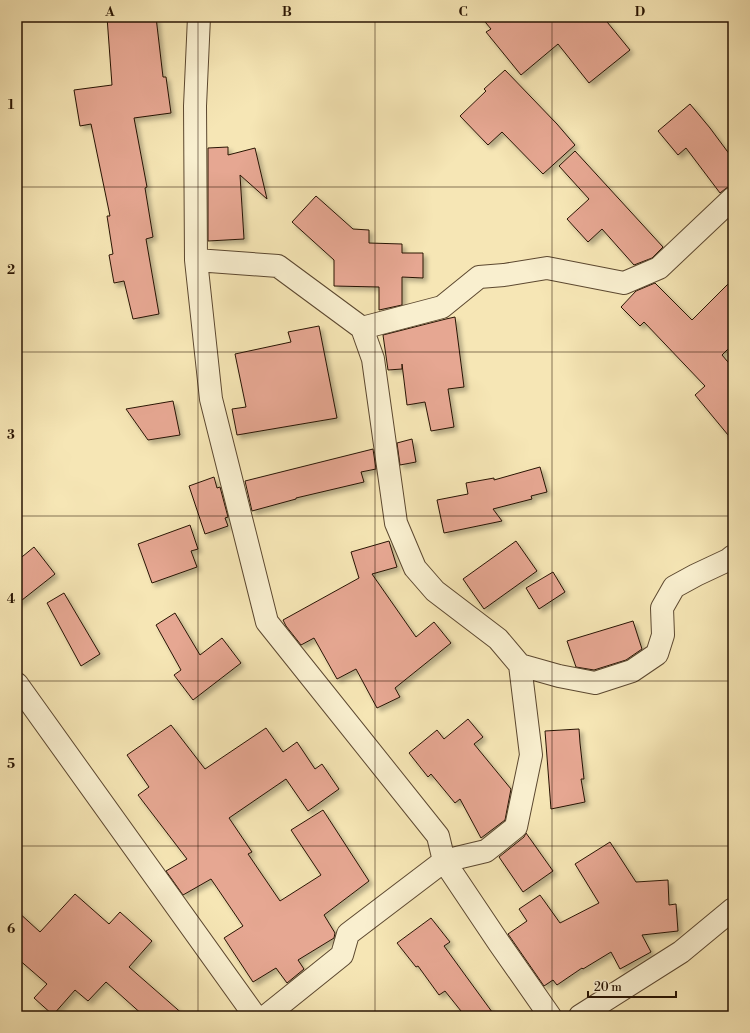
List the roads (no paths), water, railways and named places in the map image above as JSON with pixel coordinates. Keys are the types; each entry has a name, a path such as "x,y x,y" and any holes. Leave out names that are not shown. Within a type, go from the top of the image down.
{"street":[{"path":"199,17 195,106 196,260 211,399 267,622 438,836 444,861 550,1016"},
{"path":"362,328 442,307 479,277 504,275 547,268 624,283 659,268 733,198"},
{"path":"196,260 278,266 362,328 373,359 396,523 415,568 435,591 498,639 520,665 531,755 516,827 486,851 444,861 348,934 342,955 266,1016"},
{"path":"520,665 559,676 595,683 632,671 657,654 663,634 662,608 674,587 728,560 733,556"},
{"path":"17,684 255,1016"},
{"path":"580,1016 681,952 733,909"}]}
